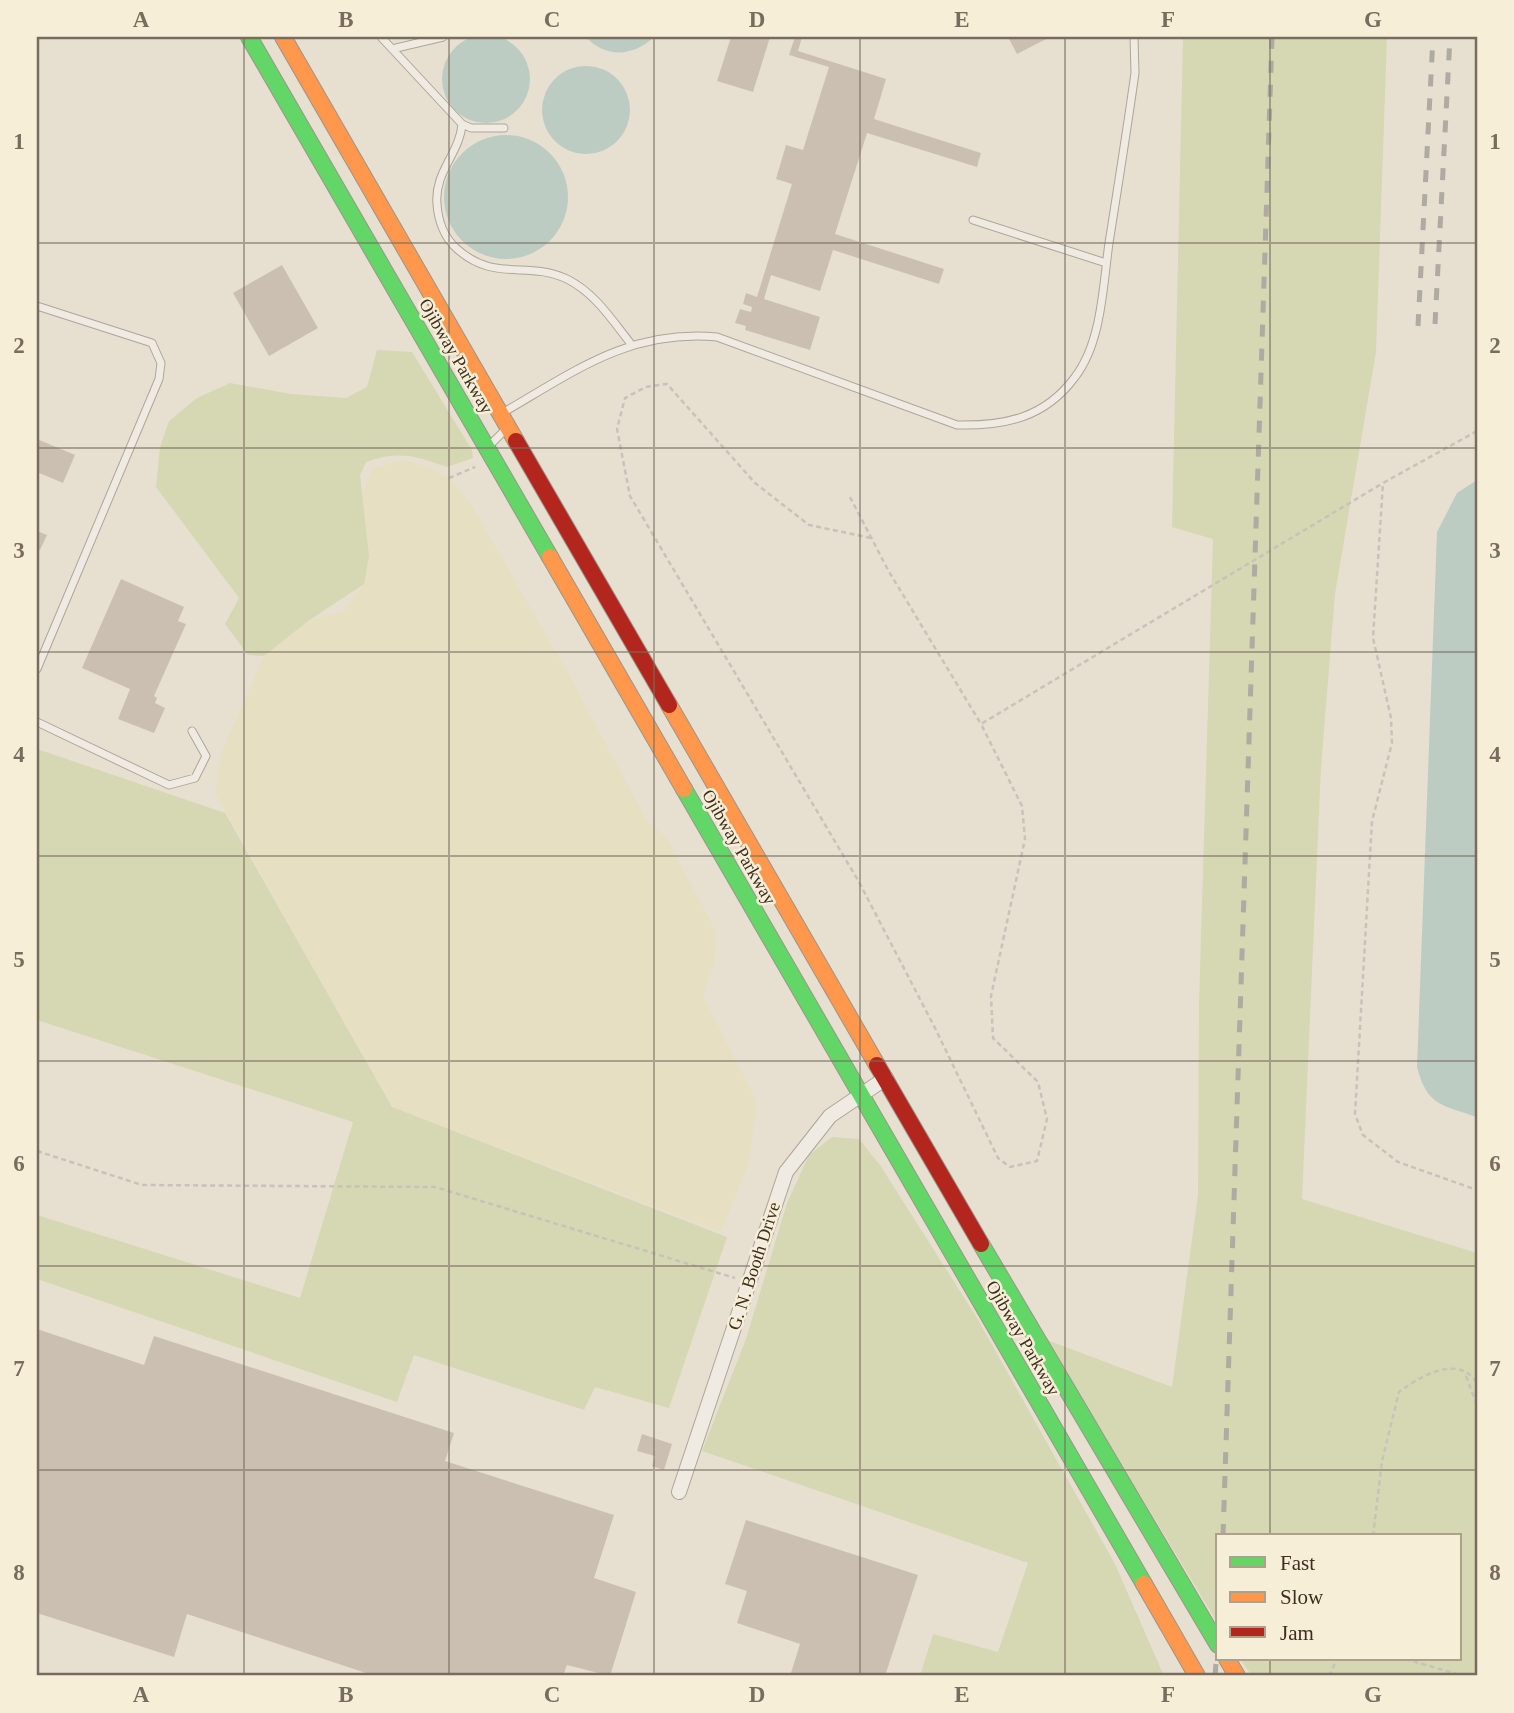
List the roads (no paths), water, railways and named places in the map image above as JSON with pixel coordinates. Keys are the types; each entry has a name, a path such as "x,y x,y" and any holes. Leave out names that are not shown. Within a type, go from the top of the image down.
{"main road":[{"name":"Ojibway Parkway","path":"249,37 354,209 490,454 1197,1676"},
{"name":"Ojibway Parkway","path":"283,37 369,196 503,421 1035,1338 1216,1641"},
{"path":"1228,1660 1237,1676"}],"street":[{"name":"G. N. Booth Drive","path":"680,1492 786,1172 821,1125 860,1094 886,1078"}],"lane":[{"path":"380,37 462,124 471,128 504,128"},
{"path":"392,49 443,37"},
{"path":"490,454 503,421 601,357 631,344 691,334 716,337 957,425 996,425 1028,415 1058,397 1077,375 1097,323 1135,73 1134,37"},
{"path":"462,124 461,136 438,182 436,204 440,224 451,243 482,267 545,272 565,278 595,299 631,344"},
{"path":"973,220 1106,263"},
{"path":"37,306 152,343 161,363 159,379 37,669"},
{"path":"37,722 169,785 195,778 206,756 192,731"}],"railway":[{"path":"1223,1534 1272,37"},
{"path":"1418,326 1433,37"},
{"path":"1435,324 1450,37"},
{"path":"1215,1676 1216,1660"}]}
